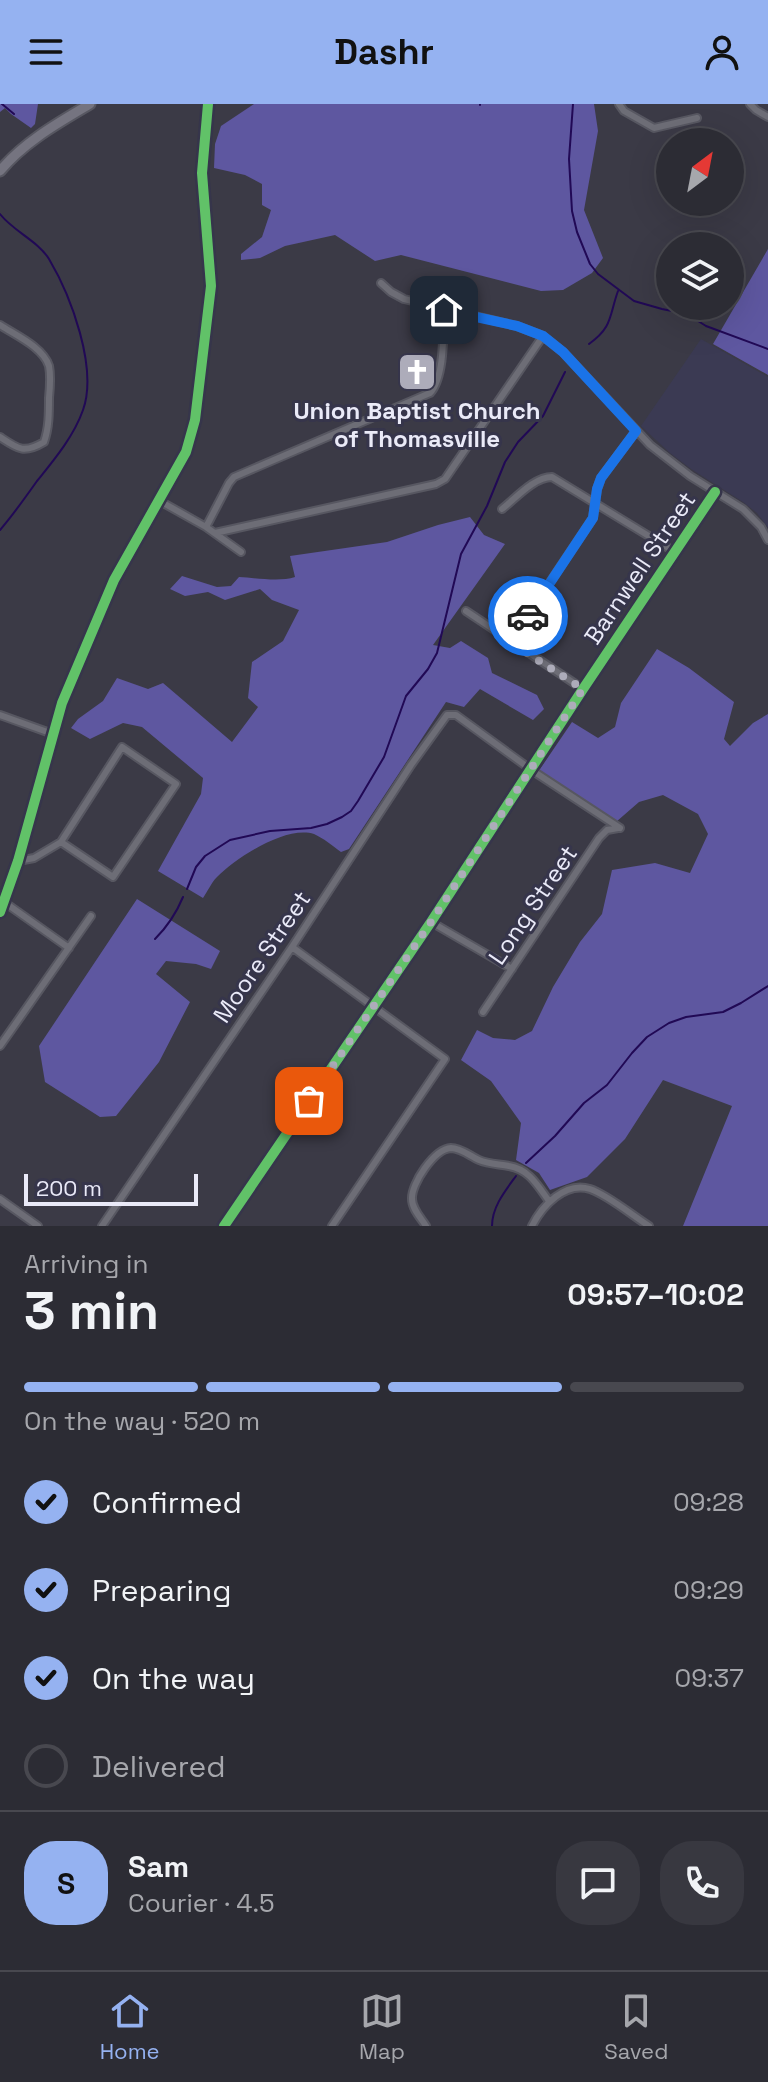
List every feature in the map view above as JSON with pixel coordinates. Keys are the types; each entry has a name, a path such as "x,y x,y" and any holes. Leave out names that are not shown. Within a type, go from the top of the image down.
{"street":[{"path":"0,171 13,155 90,104"},
{"path":"69,948 1,905 18,861 62,703 108,593 186,452 195,420 211,286 202,173 208,104"},
{"path":"619,104 624,111 654,128 697,118"},
{"path":"750,104 768,117"},
{"path":"381,283 404,299 517,326 543,336 563,352 636,431 674,465 752,516 768,540"},
{"path":"206,527 234,477 430,393 439,377 444,310"},
{"path":"0,337 3,327 34,347 48,364 50,384 48,427 44,442 33,449 26,449 17,448 1,439"},
{"path":"215,533 436,484 445,479 543,336"},
{"path":"510,642 593,518 601,478 636,431"},
{"path":"502,509 535,483 552,477 675,552"},
{"name":"Barnwell Street","path":"224,1226 431,922 715,492"},
{"path":"158,500 206,527 241,552"},
{"path":"466,611 583,689"},
{"path":"0,715 53,734"},
{"name":"Moore Street","path":"102,1226 447,715 456,715 531,768"},
{"path":"18,861 34,858 61,842 122,747 176,784 113,877 61,842"},
{"name":"Long Street","path":"483,1012 604,832 620,828 531,768"},
{"path":"0,1046 91,916"},
{"path":"431,922 512,969"},
{"path":"292,947 445,1059 332,1226"},
{"path":"426,1226 413,1205 413,1190 433,1158 447,1149 458,1149 481,1161 514,1166 528,1173 549,1201"},
{"path":"532,1226 549,1201 573,1188 590,1189 649,1226"},
{"path":"0,1199 38,1226"}],"shaded area":[{"path":"0,104 38,104 35,124 31,128 5,108 0,112"},
{"path":"254,104 594,104 598,131 584,210 603,258 592,273 563,290 541,291 401,255 375,261 335,235 285,246 260,258 241,260 241,254 262,237 271,210 262,205 262,184 245,175 214,168 215,144 221,126"},
{"path":"768,249 768,375 713,344 727,320 744,320 744,290"},
{"path":"701,339 768,377 768,528 757,513 691,469 641,426"},
{"path":"470,517 484,535 505,544 433,645 450,648 461,641 488,658 492,673 537,695 544,709 533,720 480,689 464,707 446,702 349,849 341,852 314,834 290,834 262,845 225,869 203,898 158,871 201,794 203,778 142,727 123,723 90,739 71,728 103,701 117,678 148,689 163,683 232,742 258,707 248,698 252,662 283,641 299,610 272,600 260,589 225,600 208,592 185,596 170,589 182,576 217,587 231,586 239,577 295,577 290,556 387,542"},
{"path":"657,649 689,668 734,702 724,739 730,746 753,723 768,714 768,1226 683,1226 732,1106 663,1080 625,1139 587,1177 550,1190 539,1173 516,1160 521,1123 491,1081 461,1060 477,1030 493,1038 515,1040 532,1031 553,987 580,942 602,914 612,870 655,863 690,873 708,834 698,814 663,795 639,802 616,822 538,772 572,722 598,738 615,727 621,703"},
{"path":"137,899 220,951 211,969 166,961 156,974 190,1002 159,1062 116,1116 100,1117 45,1082 39,1046"}],"waterway":[{"path":"2,104 14,114"},
{"path":"573,104 569,159 572,211 590,264 598,274 634,301 687,314 706,326 768,349"},
{"path":"0,214 49,259 66,292 80,333 87,374 83,410 74,429 0,530"},
{"path":"589,344 606,326 618,291"},
{"path":"187,889 196,867 205,856 230,840 270,831 311,828 327,824 351,811 384,757 406,696 437,653 461,554 487,506 505,462 518,442 543,416 565,372"},
{"path":"155,939 171,920 183,897"},
{"path":"526,1163 584,1103 607,1085 647,1037 669,1023 686,1017 723,1012 768,986"},
{"path":"492,1226 497,1206 516,1176"}],"cycle path":[{"path":"0,912 18,861 62,703 114,580 186,452 195,420 211,286 202,173 208,104"},
{"path":"224,1226 431,922 715,492"}],"way so far":[{"path":"309,1101 431,922 583,689 510,642 528,616"}],"place":[{"name":"Union Baptist Church of Thomasville","path":"417,372"}],"route":[{"path":"444,310 517,326 543,336 563,352 636,431 601,478 593,518 528,616"}]}
